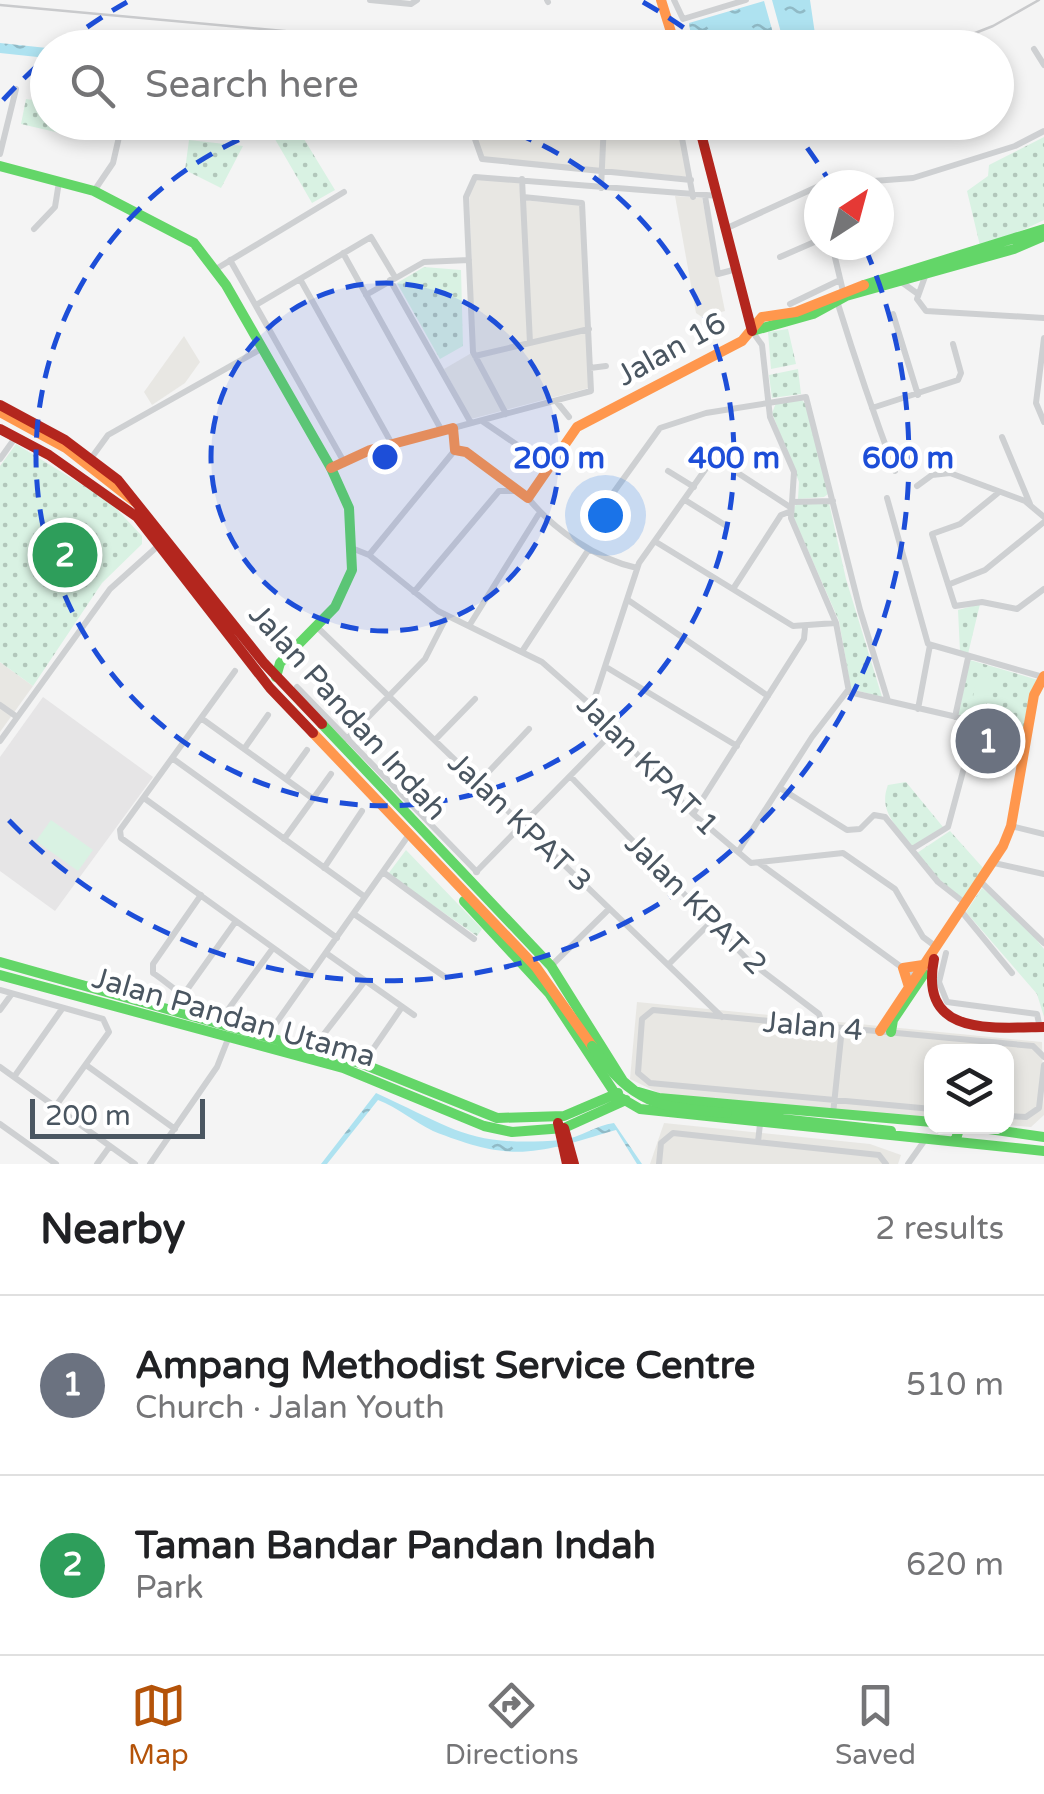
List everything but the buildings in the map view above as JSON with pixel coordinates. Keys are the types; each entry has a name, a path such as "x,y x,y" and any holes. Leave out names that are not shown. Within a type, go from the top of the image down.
{"main road":[{"path":"661,0 671,30"},
{"path":"703,140 713,196 752,331"},
{"path":"0,166 94,190 194,243 216,268 331,468 350,508 354,549 345,593 280,663 276,677"},
{"path":"743,306 762,317 796,312 840,290 1014,250 1044,233"},
{"path":"752,331 813,314 840,290 900,281 926,270"},
{"path":"752,331 762,317"},
{"name":"Jalan 16","path":"523,494 577,427 684,374 752,331"},
{"path":"0,412 65,452 134,502"},
{"name":"Jalan Pandan Indah","path":"0,412 92,458 134,502 276,677 551,966 631,1088"},
{"name":"Jalan Pandan Indah","path":"0,429 116,499 161,544 270,688 408,836 468,880"},
{"path":"331,468 392,444 448,429 455,450 466,452 523,494"},
{"path":"65,452 116,499"},
{"path":"264,663 280,663"},
{"path":"886,1032 938,943 982,883 1011,826 1034,695 1044,676"},
{"path":"468,880 502,932 555,989 610,1075 629,1094 659,1107 903,1134"},
{"name":"Jalan Pandan Indah","path":"468,880 462,898 558,1005 620,1098"},
{"name":"Jalan Pandan Utama","path":"0,962 258,1038 343,1068 472,1123 512,1132 540,1130 564,1134 631,1088"},
{"path":"928,962 903,968 931,1002 956,1021 1042,1027"},
{"name":"Jalan Pandan Utama","path":"0,975 228,1038 264,1041 363,1064 472,1111 564,1134"},
{"path":"916,985 931,1002"},
{"path":"603,1076 611,1077 616,1069"},
{"path":"631,1088 658,1098 924,1121"},
{"path":"620,1098 656,1113 928,1136 1044,1151"},
{"name":"Jalan Pandan Utama","path":"564,1134 620,1098"},
{"path":"656,1113 650,1104 658,1098"},
{"path":"1014,1133 1044,1137"},
{"path":"564,1134 570,1164"},
{"path":"956,1139 957,1134"}],"street":[{"path":"370,0 411,4 416,0"},
{"path":"674,0 680,18 746,0"},
{"path":"1039,52 1044,65"},
{"path":"0,154 16,89"},
{"path":"894,180 913,178 1015,146 1044,131"},
{"path":"94,190 113,163 117,140"},
{"path":"475,140 482,159 601,174 691,180"},
{"path":"601,188 603,140"},
{"path":"682,140 693,196"},
{"path":"506,414 475,356 467,190 475,177 713,196 718,274 733,270"},
{"path":"522,179 530,343"},
{"path":"34,228 54,207 60,181"},
{"path":"216,268 344,192"},
{"path":"724,228 804,193"},
{"path":"343,253 448,429 591,391 582,203 523,197"},
{"path":"256,304 371,237 471,423"},
{"path":"780,257 804,247"},
{"path":"230,260 344,462"},
{"path":"366,295 424,262 469,260"},
{"path":"835,260 872,408 895,471"},
{"path":"926,270 918,294 918,304 926,311 1044,318"},
{"path":"300,278 392,444"},
{"path":"900,281 918,294"},
{"path":"790,304 840,290"},
{"path":"894,314 918,395"},
{"path":"475,356 589,329"},
{"name":"Jalan 16","path":"752,331 762,345 767,401 794,472 791,507 836,622 849,691"},
{"path":"1044,338 1036,404 1044,422"},
{"path":"872,408 958,380 961,373 953,344"},
{"path":"92,458 108,435 260,349"},
{"path":"590,368 606,366"},
{"path":"611,496 660,428 693,416 767,401 802,396 808,400 860,610 889,702"},
{"path":"556,401 557,408 569,417"},
{"path":"482,421 538,459"},
{"path":"950,584 985,570 1044,520 1030,504 1002,438"},
{"path":"0,440 13,440"},
{"path":"0,458 13,440"},
{"path":"370,556 455,450"},
{"path":"592,706 636,568 714,461 791,507"},
{"path":"668,471 694,487"},
{"path":"918,486 942,472 1030,504"},
{"name":"Jalan 16","path":"414,592 499,491 523,494"},
{"path":"998,493 960,524 932,534 957,608 982,602 1017,610 1044,590"},
{"path":"523,494 589,549 614,563 636,568"},
{"path":"886,498 903,546 920,627 930,645 918,709"},
{"path":"686,500 725,525"},
{"path":"734,590 782,515 791,507 834,501"},
{"path":"469,626 540,512"},
{"path":"656,542 793,626 805,629 836,622"},
{"path":"0,741 110,589 161,544"},
{"name":"Jalan KPAT 1","path":"354,549 370,556 447,616 524,650 592,706 693,814 751,863 759,863 903,968"},
{"path":"524,650 589,549"},
{"path":"628,600 768,696"},
{"path":"348,739 425,659 447,616"},
{"name":"Jalan KPAT 3","path":"317,627 722,1017"},
{"path":"693,814 804,639 805,629"},
{"path":"930,645 1044,676"},
{"path":"956,718 968,658"},
{"path":"606,666 738,746"},
{"path":"235,672 120,830 121,838 311,975"},
{"path":"297,687 348,739 468,880 615,730"},
{"path":"738,852 849,691 1026,732"},
{"path":"436,740 475,699"},
{"path":"0,705 17,718"},
{"path":"244,749 268,715"},
{"path":"201,718 312,798"},
{"path":"912,849 948,827 976,723"},
{"path":"479,782 528,729"},
{"path":"286,780 307,750"},
{"path":"172,758 365,898"},
{"path":"284,839 331,774"},
{"name":"Jalan KPAT 2","path":"570,776 765,976 819,1014 823,1027"},
{"path":"780,788 846,830 860,829 880,814 964,908 1012,972"},
{"path":"144,798 337,938"},
{"path":"324,868 362,811"},
{"path":"1011,826 1044,834"},
{"path":"264,1041 408,836"},
{"path":"759,863 843,853 895,889 924,938 938,943"},
{"path":"994,862 1044,874"},
{"path":"383,872 474,938"},
{"path":"982,883 1044,943"},
{"path":"201,895 153,964 153,973 206,1009 227,1011 274,948"},
{"path":"551,966 609,908"},
{"path":"354,914 445,977"},
{"path":"184,994 236,921"},
{"path":"670,964 710,922"},
{"path":"326,953 414,1015"},
{"path":"946,953 939,982 947,1002 1037,1014 1042,1027"},
{"path":"320,1039 365,980"},
{"path":"0,990 103,1019 109,1032 55,1107"},
{"path":"0,1010 12,994"},
{"path":"371,1052 402,1006"},
{"path":"14,1077 62,1010"},
{"name":"Jalan 4","path":"835,1099 643,1079 638,1073 644,1014 653,1010 1034,1046 1044,1057"},
{"path":"1015,1045 1017,1026"},
{"path":"833,1114 842,1028"},
{"path":"150,1164 217,1067 228,1038"},
{"path":"86,1065 175,1129"},
{"path":"1014,1116 1026,1117 1041,1104 1044,1065"},
{"path":"0,1067 135,1164"},
{"path":"835,1099 924,1107"},
{"path":"0,1124 56,1164"},
{"path":"758,1142 760,1124"},
{"path":"659,1164 661,1143 673,1133 879,1155 886,1164"},
{"path":"903,1134 912,1153"},
{"path":"908,1164 912,1153 928,1136"},
{"path":"98,1164 110,1146"}],"shaded area":[{"path":"476,140 680,140 689,177 483,157"},
{"path":"476,178 519,181 521,200 580,205 589,388 471,419 444,369 475,351 469,190"},
{"path":"675,196 702,198 725,311 702,317 696,313"},
{"path":"184,336 200,362 185,383 152,405 144,392"},
{"path":"0,662 33,686 0,732"},
{"path":"43,697 153,777 55,911 0,871 0,757"},
{"path":"637,1002 1042,1042 1044,1115 1031,1127 1014,1126 1014,1044 924,1044 924,1117 661,1094 630,1079"},
{"path":"664,1123 870,1144 901,1155 898,1164 650,1164"}],"green space":[{"path":"26,99 30,100 30,126 21,124"},
{"path":"1044,137 1044,220 981,250 967,191 988,176 989,165"},
{"path":"189,140 243,146 221,188 185,170"},
{"path":"275,140 305,140 335,190 312,203"},
{"path":"424,267 461,270 463,346 440,359 397,283"},
{"path":"788,329 796,364 771,369 768,332"},
{"path":"798,369 801,394 772,398 769,375"},
{"path":"801,399 807,405 828,494 824,497 798,499 799,482 772,413 776,403"},
{"path":"16,444 110,502 142,536 142,544 102,583 33,686 0,662 0,466"},
{"path":"829,503 846,579 882,697 851,689 839,621 792,514 796,504"},
{"path":"980,604 968,654 960,652 958,610"},
{"path":"970,660 1038,680 1024,728 958,716"},
{"path":"977,676 991,679 986,705 972,702"},
{"path":"906,782 943,827 912,846 890,817 885,802 888,785"},
{"path":"51,820 93,850 78,871 36,841"},
{"path":"950,831 984,869 966,901 940,881 917,853"},
{"path":"406,850 482,929 477,936 388,874"},
{"path":"982,888 1018,917 1044,949 1044,1017 1037,994 966,912"}],"water":[{"path":"772,0 810,0 814,30 780,30"},
{"path":"764,1 772,30 690,30 689,23"},
{"path":"0,43 30,46 30,56 0,53"},
{"path":"376,1093 464,1133 505,1141 562,1140 614,1123 642,1164 637,1164 616,1130 566,1145 506,1151 433,1131 378,1100 327,1164 321,1164"}],"tram line":[{"path":"983,30 1039,0"},
{"path":"0,5 273,30"}],"traffic: fast":[{"path":"0,166 94,191 194,243 226,285 331,468 349,508 352,570 335,607 280,663 276,677"},
{"path":"864,285 1044,229"},
{"path":"752,331 813,314 846,296 1014,249 1044,236"},
{"path":"322,724 551,966 623,1081 635,1091 659,1098 924,1121"},
{"path":"464,901 549,993 616,1095 640,1109 1044,1151"},
{"path":"0,962 363,1064 497,1118 564,1116 618,1093"},
{"path":"891,1032 893,1020 924,974"},
{"path":"0,975 343,1068 484,1126 512,1132 564,1128 626,1100"},
{"path":"592,1046 621,1081 649,1099 665,1105 727,1113"},
{"path":"727,1113 891,1131"},
{"path":"1014,1133 1044,1137"},
{"path":"956,1139 958,1134"}],"traffic: slow":[{"path":"661,0 670,30"},
{"path":"331,468 370,450 453,428 455,450 466,452 528,498 577,427 742,341 762,317 796,312 864,285"},
{"path":"0,412 66,448 135,502"},
{"path":"880,1031 1003,846 1011,826 1034,695 1044,676"},
{"path":"313,733 536,967 592,1046"},
{"path":"909,987 903,968 923,965"}],"traffic: jam":[{"path":"703,140 752,331"},
{"path":"0,405 65,440 118,480 264,663 322,724"},
{"path":"0,429 49,455 137,517 270,688 313,733"},
{"path":"934,959 932,984 937,1002 948,1015 981,1026 1044,1027"},
{"path":"558,1123 567,1164"},
{"path":"564,1128 574,1164"}],"place":[{"name":"Taman Bandar Pandan Indah","path":"65,555"},
{"name":"Ampang Methodist Service Centre","path":"988,741"}]}
